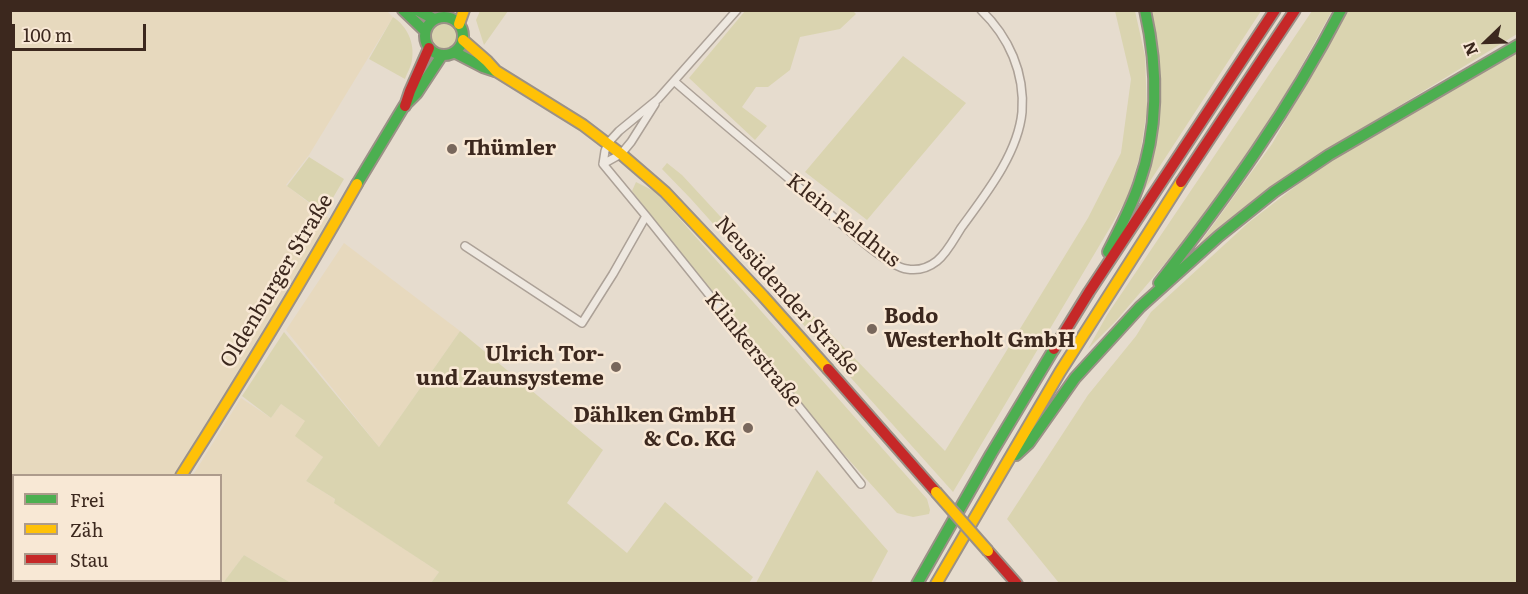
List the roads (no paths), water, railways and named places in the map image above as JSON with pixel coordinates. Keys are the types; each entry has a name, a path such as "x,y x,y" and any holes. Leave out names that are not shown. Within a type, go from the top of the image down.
{"main road":[{"path":"403,10 425,31"},
{"path":"417,10 434,19"},
{"path":"459,24 464,10"},
{"path":"1089,292 1139,185 1148,157 1156,78 1145,10"},
{"path":"917,584 1089,292 1275,10"},
{"path":"936,584 1060,372 1295,10"},
{"path":"1140,307 1251,162 1321,50 1341,10"},
{"path":"449,13 459,24 463,35 460,47 448,54 434,52 429,48 425,39 425,31 434,19 449,13"},
{"name":"Neusüdender Straße","path":"463,40 496,71"},
{"path":"1006,464 1029,443 1075,378 1112,336 1140,307 1219,237 1274,192 1329,155 1518,45"},
{"name":"Oldenburger Straße","path":"404,106 409,89 429,48"},
{"name":"Neusüdender Straße","path":"448,54 496,71 567,115 608,143 665,192 763,296 1017,584"},
{"name":"Oldenburger Straße","path":"183,474 281,315 404,106 417,93 433,67 448,54"}],"street":[{"path":"603,164 608,143 658,99 737,10"},
{"name":"Klein Feldhus","path":"674,81 835,218 892,263 904,269 920,269 939,259 961,228 1005,162 1020,126 1022,96 1016,63 1000,31 981,10"},
{"path":"603,164 621,154 658,99"},
{"name":"Klinkerstraße","path":"603,164 861,484"},
{"path":"465,246 582,323 646,216"}],"place":[{"name":"Thümler","path":"452,149"},
{"name":"Bodo Westerholt GmbH","path":"872,329"},
{"name":"Ulrich Tor- und Zaunsysteme","path":"616,367"},
{"name":"Dählken GmbH & Co. KG","path":"748,428"}]}
